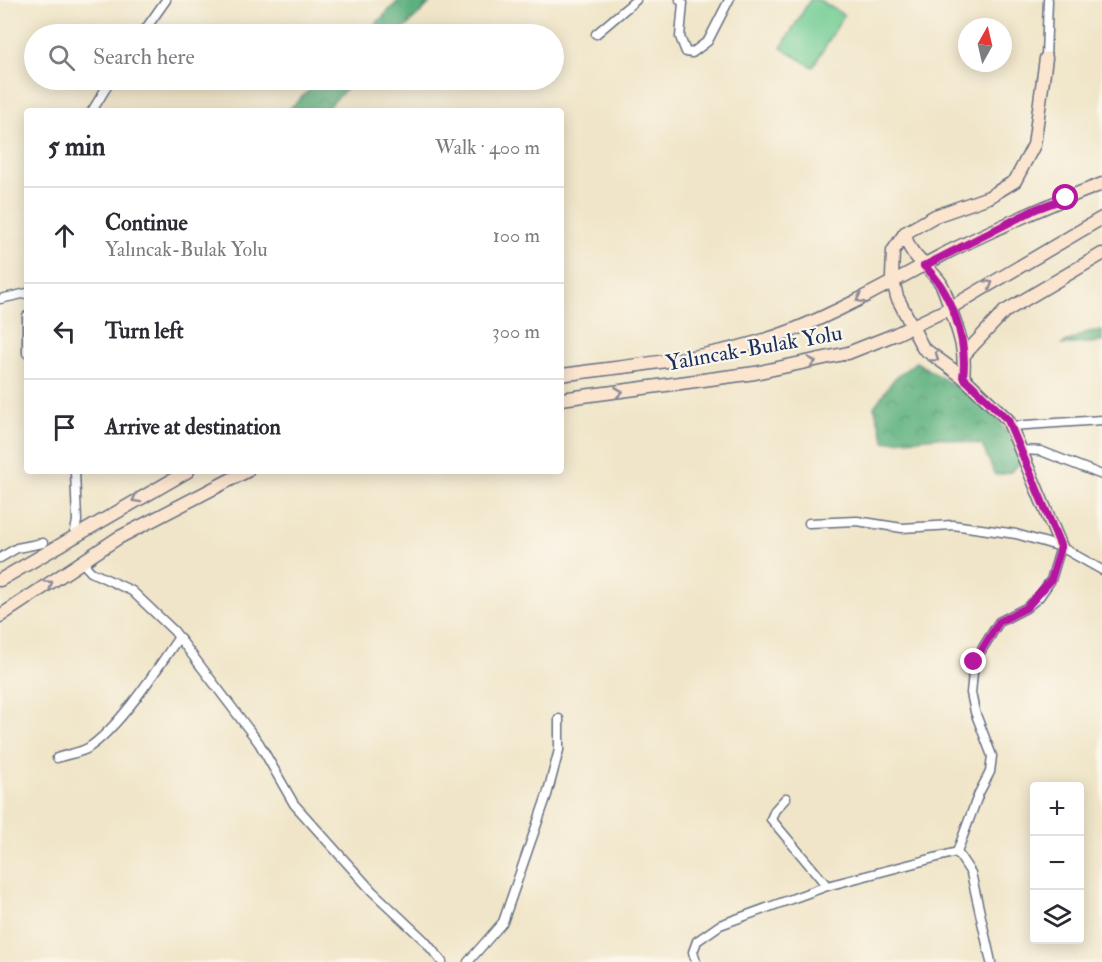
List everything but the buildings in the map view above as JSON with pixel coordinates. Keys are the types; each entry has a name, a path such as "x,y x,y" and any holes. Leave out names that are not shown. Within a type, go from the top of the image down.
{"main road":[{"path":"1046,58 1034,146 1015,181 989,197 935,216 899,238 893,251 893,283 901,306 923,348 963,377 998,409 1011,426 1061,547"},
{"name":"Yalıncak-Bulak Yolu","path":"564,375 715,352 755,343 793,330 893,283 1036,209 1102,184"},
{"name":"Yalıncak-Bulak Yolu","path":"564,399 755,373 828,359 914,327 1102,218"},
{"path":"905,233 908,245 941,283 962,337 963,377"},
{"path":"964,355 1004,312 1102,254"},
{"path":"0,580 183,474"},
{"path":"0,616 118,538 241,474"}],"street":[{"path":"149,24 166,0"},
{"path":"596,34 636,0"},
{"path":"680,0 683,3 680,37 686,52 692,53 708,41 729,0"},
{"path":"1046,58 1048,0"},
{"path":"94,108 105,90"},
{"path":"0,299 24,294"},
{"path":"1011,426 1102,420"},
{"path":"1022,450 1041,452 1102,475"},
{"path":"74,536 77,521 75,474"},
{"path":"809,523 857,521 902,528 953,525 1016,534 1061,547 1102,570"},
{"path":"0,558 17,549 43,543"},
{"path":"957,852 979,793 990,771 992,756 975,712 971,693 974,662 999,622 1026,608 1051,580 1061,547"},
{"path":"82,562 91,572 132,591 179,638 259,743 294,804 372,891 424,941 442,962"},
{"path":"57,758 87,748 100,736 120,715 179,638"},
{"path":"468,962 503,922 548,795 559,750 559,719"},
{"path":"786,798 775,810 771,819 827,886"},
{"path":"696,962 693,952 697,941 720,925 827,886 957,852"},
{"path":"957,852 971,873 991,962"}],"green space":[{"path":"399,0 433,0 409,24 376,24"},
{"path":"810,0 819,0 844,15 813,67 781,48"},
{"path":"309,90 345,90 327,108 290,108"},
{"path":"1102,330 1102,342 1061,345 1087,332"},
{"path":"916,362 981,402 998,419 1022,458 1015,469 1009,473 995,475 982,445 938,437 885,442 874,407 894,379"}],"route":[{"path":"974,662 985,639 999,622 1026,608 1039,597 1051,580 1061,547 1008,420 963,377 965,364 962,337 941,283 924,266 1036,209 1066,198"}]}
